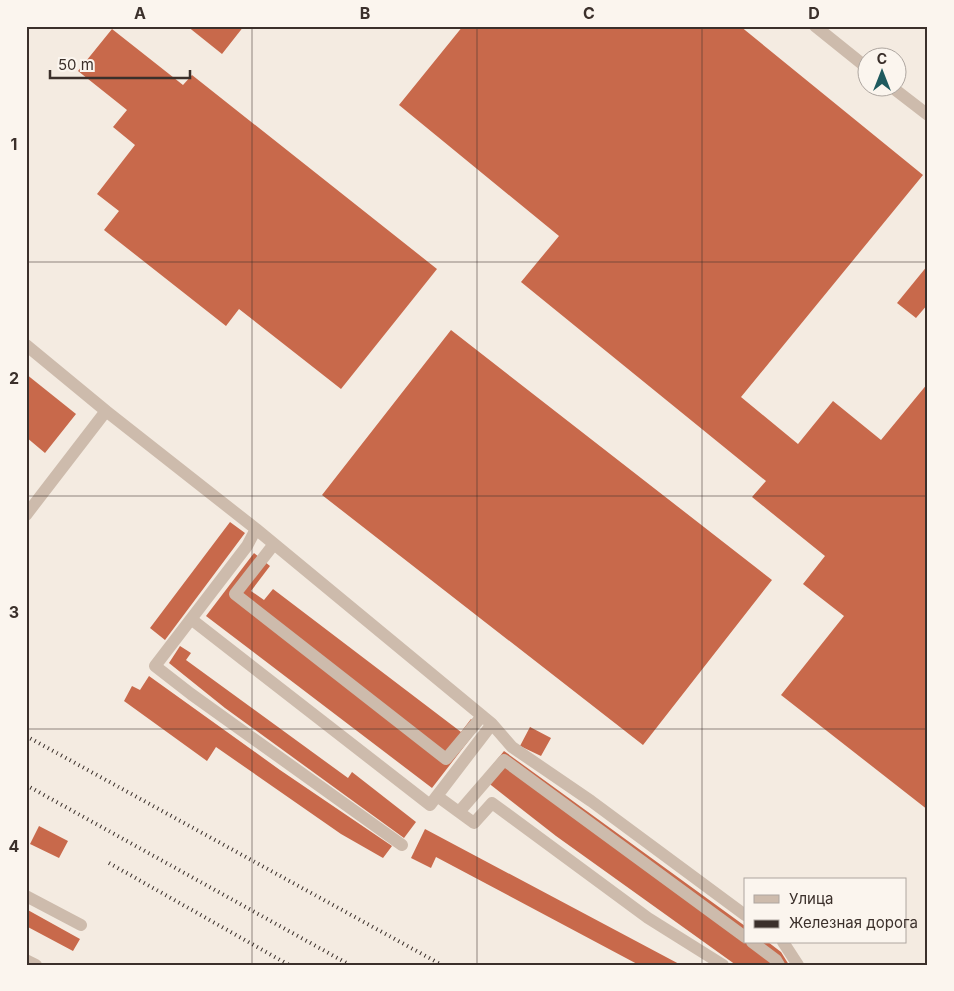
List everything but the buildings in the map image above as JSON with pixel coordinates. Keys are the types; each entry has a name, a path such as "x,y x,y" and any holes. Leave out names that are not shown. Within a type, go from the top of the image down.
{"street":[{"path":"815,26 856,58"},
{"path":"906,98 928,115"},
{"path":"26,345 106,411 256,529 487,720 512,747 591,801 744,914"},
{"path":"26,515 106,411"},
{"path":"256,529 247,546 155,666 191,694 402,845"},
{"path":"274,544 235,594 446,759 487,720"},
{"path":"191,619 430,805 487,720"},
{"path":"459,812 504,760 744,936"},
{"path":"437,796 474,823 492,803 648,918 723,965"},
{"path":"26,896 81,925"},
{"path":"755,944 776,960 779,965"},
{"path":"784,944 798,965"},
{"path":"26,960 36,965"}],"railway":[{"path":"26,736 442,965"},
{"path":"26,785 350,965"},
{"path":"109,863 289,965"}]}
